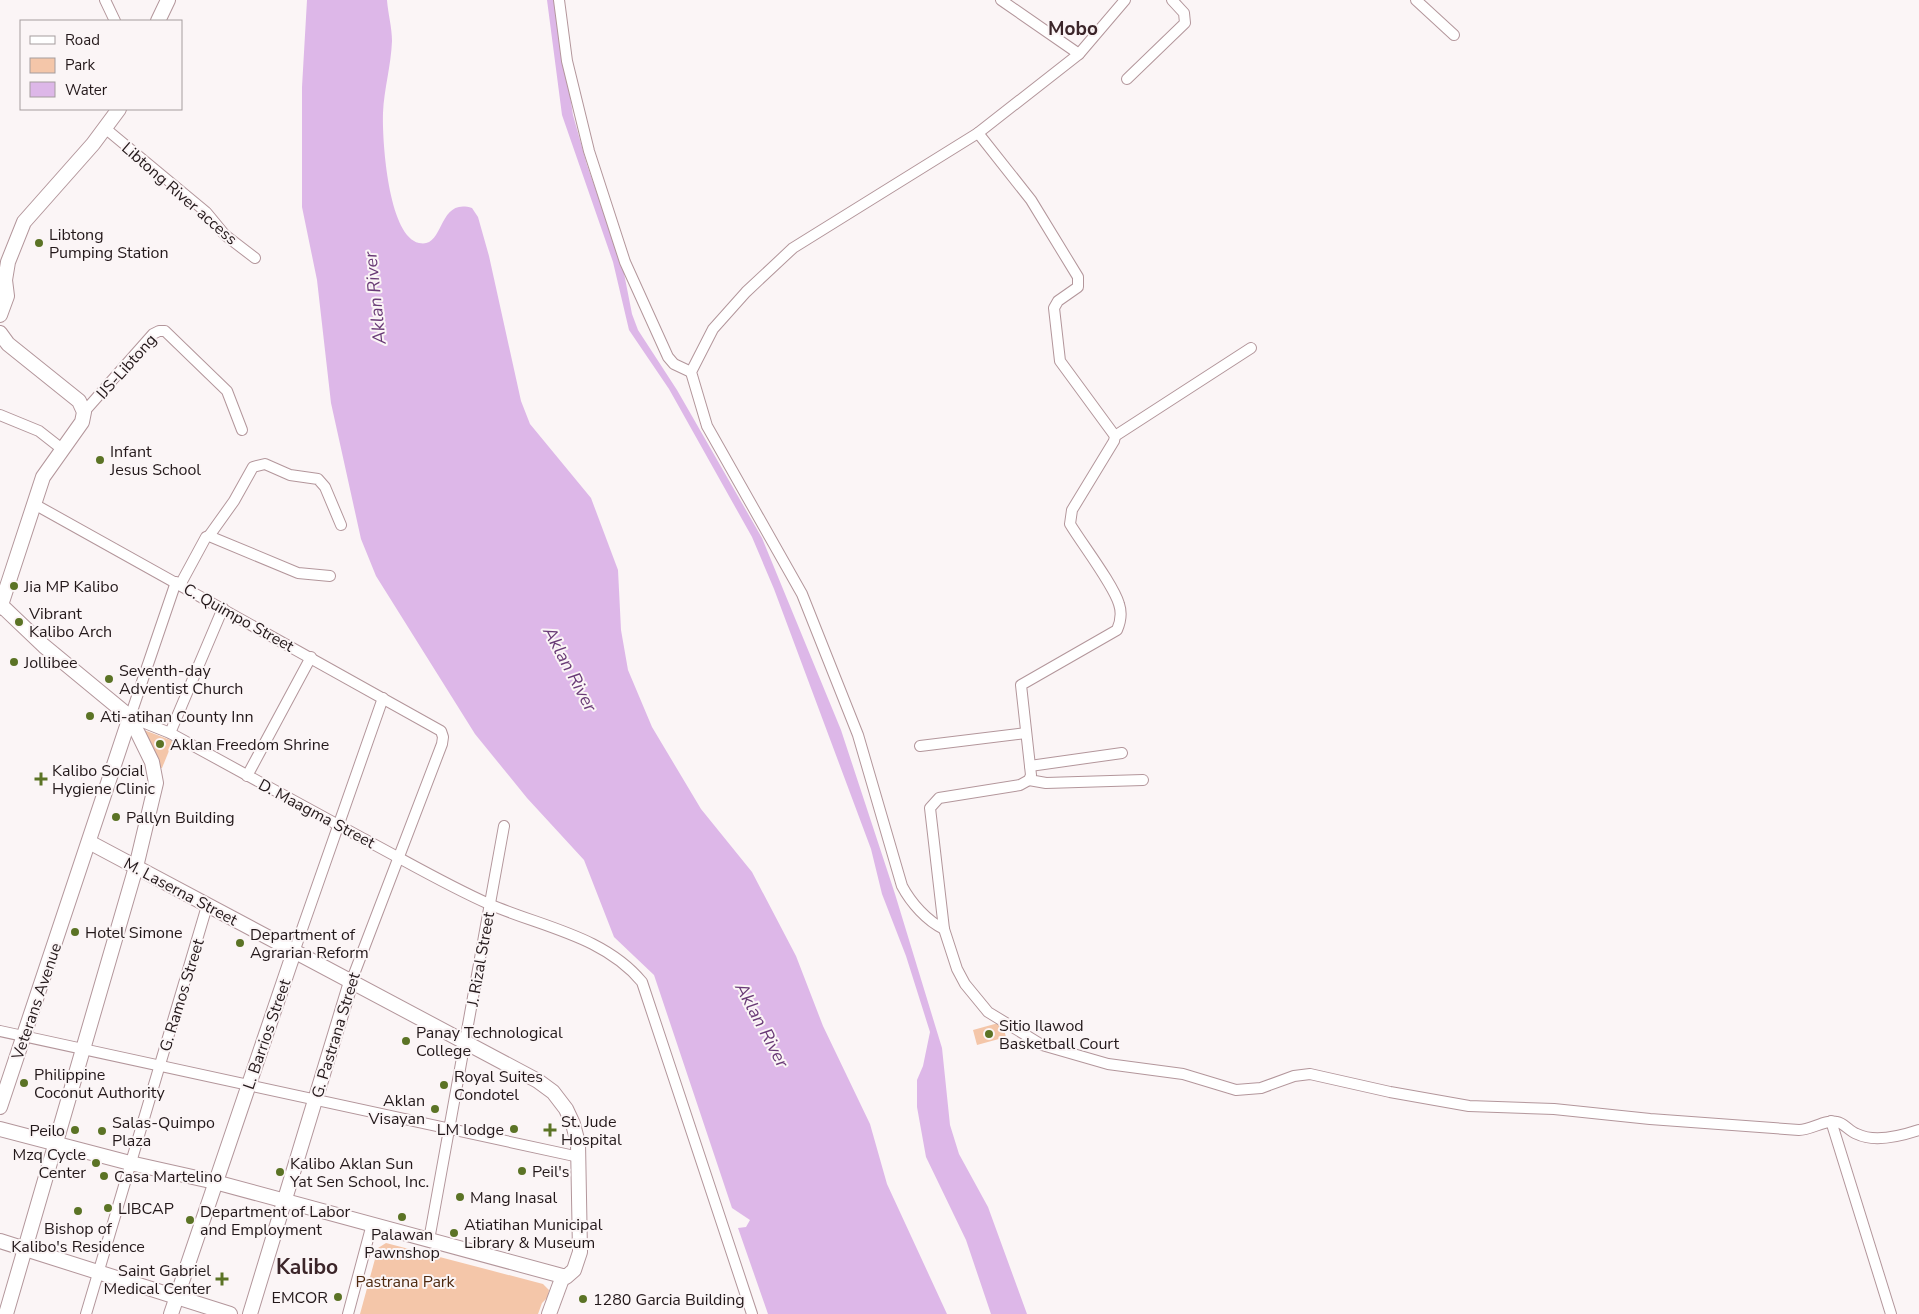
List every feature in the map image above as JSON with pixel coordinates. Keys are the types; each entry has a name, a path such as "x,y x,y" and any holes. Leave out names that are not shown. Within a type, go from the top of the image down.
{"street":[{"path":"105,0 115,20"},
{"path":"158,20 168,0"},
{"path":"559,0 568,61 589,151 624,262 668,356 674,364 691,372"},
{"path":"1001,0 1079,54"},
{"path":"944,929 933,924 907,896 902,886 858,735 802,594 707,426 691,372 713,329 746,292 793,248 978,133 1079,54 1126,0"},
{"path":"1127,79 1185,23 1184,13 1172,0"},
{"path":"1416,0 1454,35"},
{"path":"0,315 7,296 5,280 8,262 24,222 106,128 118,110"},
{"name":"Libtong River access","path":"106,128 206,212 225,235 254,258"},
{"path":"978,133 1031,200 1078,277 1078,287 1058,301 1054,308 1058,356 1115,436"},
{"name":"IJS-Libtong","path":"84,412 153,334 165,331 227,391 242,430"},
{"path":"0,333 8,344 79,401 84,412 82,422 43,477 2,609"},
{"path":"1029,780 1031,775 1020,689 1023,683 1109,636 1117,630 1120,622 1119,602 1070,524 1069,520 1072,510 1114,441 1115,436 1251,348"},
{"path":"0,415 39,431 62,449"},
{"name":"Veterans Avenue","path":"0,1107 130,717 178,584 206,537 209,536 234,501 253,467 258,464 265,464 290,475 318,479 326,487 341,525"},
{"name":"C. Quimpo Street","path":"34,504 438,728 442,733"},
{"path":"209,536 298,573 330,576"},
{"path":"170,733 223,608"},
{"name":"D. Maagma Street","path":"2,609 130,717 170,733 398,858 489,904 564,930 619,958 642,982 752,1314"},
{"path":"247,776 311,657"},
{"name":"L. Barrios Street","path":"171,1314 383,698"},
{"path":"6,1314 136,867 156,783 155,773 130,717"},
{"name":"G. Pastrana Street","path":"250,1314 351,982 442,744 442,733"},
{"path":"920,746 1026,734"},
{"path":"1030,766 1122,753"},
{"path":"1143,780 1046,784 1029,780 1020,784 939,798 933,804 931,814 944,929 958,969 979,1002 997,1018 1042,1045 1108,1064 1183,1074 1236,1090 1261,1088 1300,1074 1318,1075 1357,1085 1469,1106 1572,1110 1650,1119 1694,1120 1798,1130 1812,1129 1830,1121 1840,1123 1860,1136 1871,1138 1897,1136 1919,1130"},
{"name":"J. Rizal Street","path":"429,1240 504,826"},
{"name":"M. Laserna Street","path":"89,842 538,1080 553,1092 571,1119 577,1136 580,1252 574,1270 565,1276 549,1314"},
{"name":"G. Ramos Street","path":"86,1314 208,906"},
{"path":"0,1032 579,1157"},
{"path":"1830,1121 1891,1314"},
{"path":"0,1129 130,1163 285,1200 565,1276"},
{"path":"348,1314 372,1224"},
{"path":"0,1241 230,1314"}],"green space":[{"path":"144,730 173,741 162,768 160,768 142,731"},
{"name":"Sitio Ilawod Basketball Court","path":"1002,1022 1006,1037 977,1045 973,1030"},
{"name":"Pastrana Park","path":"386,1243 543,1284 549,1290 548,1297 542,1303 538,1314 360,1314 378,1248"}],"water":[{"name":"Aklan River","path":"307,0 387,0 392,41 383,126 389,185 400,223 409,236 419,243 427,243 433,239 447,216 453,210 461,207 472,208 478,217 489,256 521,401 530,424 591,498 618,570 621,630 628,670 652,727 701,809 752,872 796,956 823,1026 870,1124 887,1184 947,1314 768,1314 738,1228 746,1227 750,1220 732,1208 654,975 614,937 584,860 527,798 475,734 376,576 361,539 331,403 317,280 302,207 302,87"},
{"path":"547,0 555,0 573,115 587,165 622,263 632,314 638,330 677,390 762,538 841,730 895,894 942,1048 950,1125 959,1154 988,1207 1027,1314 991,1314 966,1240 926,1157 917,1107 917,1080 923,1066 930,1032 906,956 882,894 871,849 774,589 752,537 669,389 629,330 613,262 562,115"}],"place":[{"name":"Libtong Pumping Station","path":"39,243"},
{"name":"Infant Jesus School","path":"100,460"},
{"name":"Jia MP Kalibo","path":"14,586"},
{"name":"Vibrant Kalibo Arch","path":"19,622"},
{"name":"Jollibee","path":"14,662"},
{"name":"Seventh-day Adventist Church","path":"109,679"},
{"name":"Ati-atihan County Inn","path":"90,716"},
{"name":"Aklan Freedom Shrine","path":"160,744"},
{"name":"Kalibo Social Hygiene Clinic","path":"41,779"},
{"name":"Pallyn Building","path":"116,817"},
{"name":"Hotel Simone","path":"75,932"},
{"name":"Department of Agrarian Reform","path":"240,943"},
{"name":"Sitio Ilawod Basketball Court","path":"989,1034"},
{"name":"Panay Technological College","path":"406,1041"},
{"name":"Philippine Coconut Authority","path":"24,1083"},
{"name":"Royal Suites Condotel","path":"444,1085"},
{"name":"Aklan Visayan","path":"435,1109"},
{"name":"LM lodge","path":"514,1129"},
{"name":"Peilo","path":"75,1130"},
{"name":"St. Jude Hospital","path":"550,1130"},
{"name":"Salas-Quimpo Plaza","path":"102,1131"},
{"name":"Mzq Cycle Center","path":"96,1163"},
{"name":"Peil's","path":"522,1171"},
{"name":"Kalibo Aklan Sun Yat Sen School, Inc.","path":"280,1172"},
{"name":"Casa Martelino","path":"104,1176"},
{"name":"Mang Inasal","path":"460,1197"},
{"name":"LIBCAP","path":"108,1208"},
{"name":"Bishop of Kalibo's Residence","path":"78,1211"},
{"name":"Palawan Pawnshop","path":"402,1217"},
{"name":"Department of Labor and Employment","path":"190,1220"},
{"name":"Atiatihan Municipal Library & Museum","path":"454,1233"},
{"name":"Saint Gabriel Medical Center","path":"222,1279"},
{"name":"EMCOR","path":"338,1297"},
{"name":"1280 Garcia Building","path":"583,1299"}],"district":[{"name":"Mobo","path":"1073,28"},
{"name":"Kalibo","path":"307,1267"}]}
